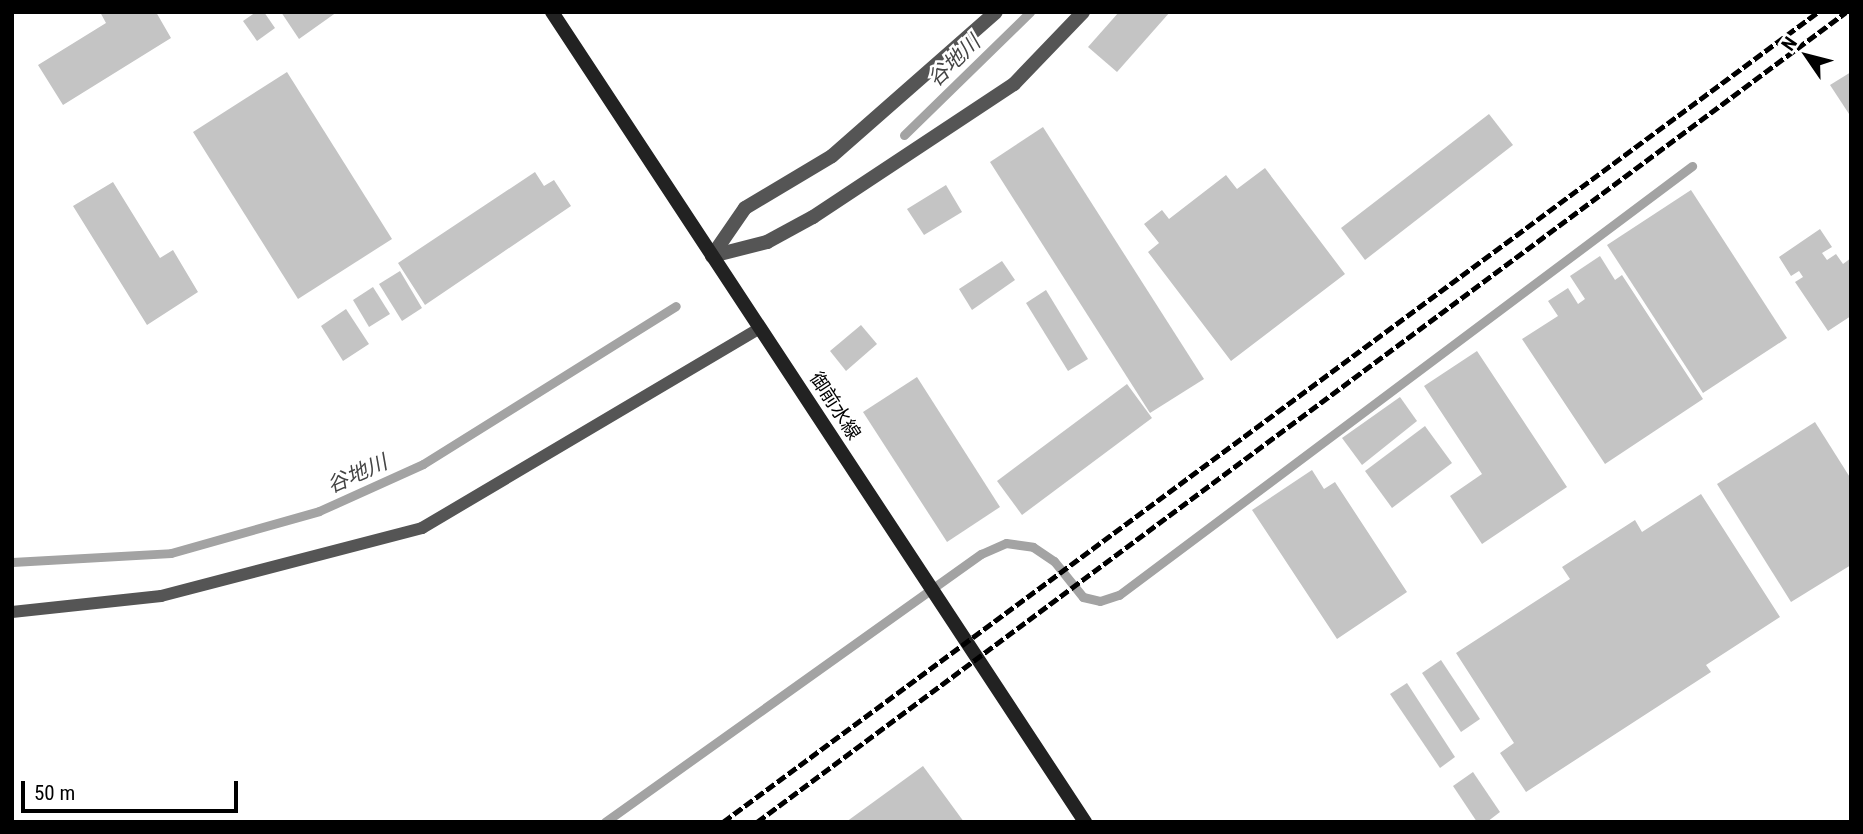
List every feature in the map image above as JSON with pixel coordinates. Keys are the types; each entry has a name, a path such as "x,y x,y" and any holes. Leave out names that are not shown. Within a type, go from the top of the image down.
{"street":[{"name":"御前水線","path":"552,12 1085,822"},
{"path":"712,256 745,208 832,156 996,12"},
{"path":"712,256 767,242 836,202 1014,84 1083,12"}],"lane":[{"path":"12,612 161,596 422,528 760,328"}],"building":[{"path":"100,12 156,12 171,38 63,105 38,65 106,23"},
{"path":"256,12 264,12 275,28 257,41 243,21"},
{"path":"281,12 337,12 299,39"},
{"path":"1119,12 1170,12 1117,72 1088,47"},
{"path":"287,72 392,239 298,299 193,132"},
{"path":"1851,72 1851,117 1830,85"},
{"path":"1489,114 1513,145 1365,260 1341,228"},
{"path":"1043,127 1204,379 1150,413 990,162"},
{"path":"1265,168 1345,274 1231,361 1148,252 1159,243 1144,224 1162,210 1169,219 1226,175 1237,189"},
{"path":"535,172 544,186 554,180 571,206 425,305 398,263"},
{"path":"113,182 160,258 173,250 198,292 147,325 73,206"},
{"path":"946,185 962,212 924,235 907,209"},
{"path":"1691,190 1787,338 1703,393 1607,245"},
{"path":"1820,229 1832,247 1822,253 1827,260 1836,254 1843,264 1851,258 1851,316 1828,331 1795,282 1803,277 1799,271 1791,276 1779,257"},
{"path":"1600,256 1615,280 1622,275 1703,399 1605,464 1522,339 1558,316 1548,301 1568,288 1578,304 1585,299 1570,276"},
{"path":"1002,261 1015,280 972,310 959,289"},
{"path":"400,271 422,308 402,321 379,284"},
{"path":"373,287 390,314 369,327 353,300"},
{"path":"1046,290 1088,359 1068,371 1026,303"},
{"path":"346,309 369,344 343,361 321,326"},
{"path":"861,325 877,344 846,371 830,351"},
{"path":"1477,351 1567,487 1482,544 1450,496 1482,474 1424,386"},
{"path":"917,377 1000,507 947,542 863,412"},
{"path":"1127,384 1152,418 1022,515 997,481"},
{"path":"1400,397 1417,421 1362,465 1342,438"},
{"path":"1815,422 1851,479 1851,565 1791,602 1717,484"},
{"path":"1425,426 1452,463 1392,508 1365,471"},
{"path":"1312,470 1324,489 1335,482 1407,592 1337,639 1252,510"},
{"path":"1701,494 1780,617 1706,665 1711,672 1526,792 1500,753 1514,743 1456,653 1570,579 1562,567 1635,520 1642,532"},
{"path":"1441,660 1480,719 1461,732 1422,673"},
{"path":"1407,683 1455,757 1440,768 1390,694"},
{"path":"923,766 964,822 846,822"},
{"path":"1473,772 1500,812 1487,822 1477,822 1453,786"}],"waterway":[{"name":"谷地川","path":"904,135 1030,12"},
{"path":"605,822 981,554 1006,543 1033,547 1054,561 1083,597 1100,601 1119,595 1692,166"},
{"name":"谷地川","path":"12,562 171,553 319,511 423,464 676,306"}],"railway":[{"path":"723,822 1818,12"},
{"path":"757,822 1846,12"}]}
